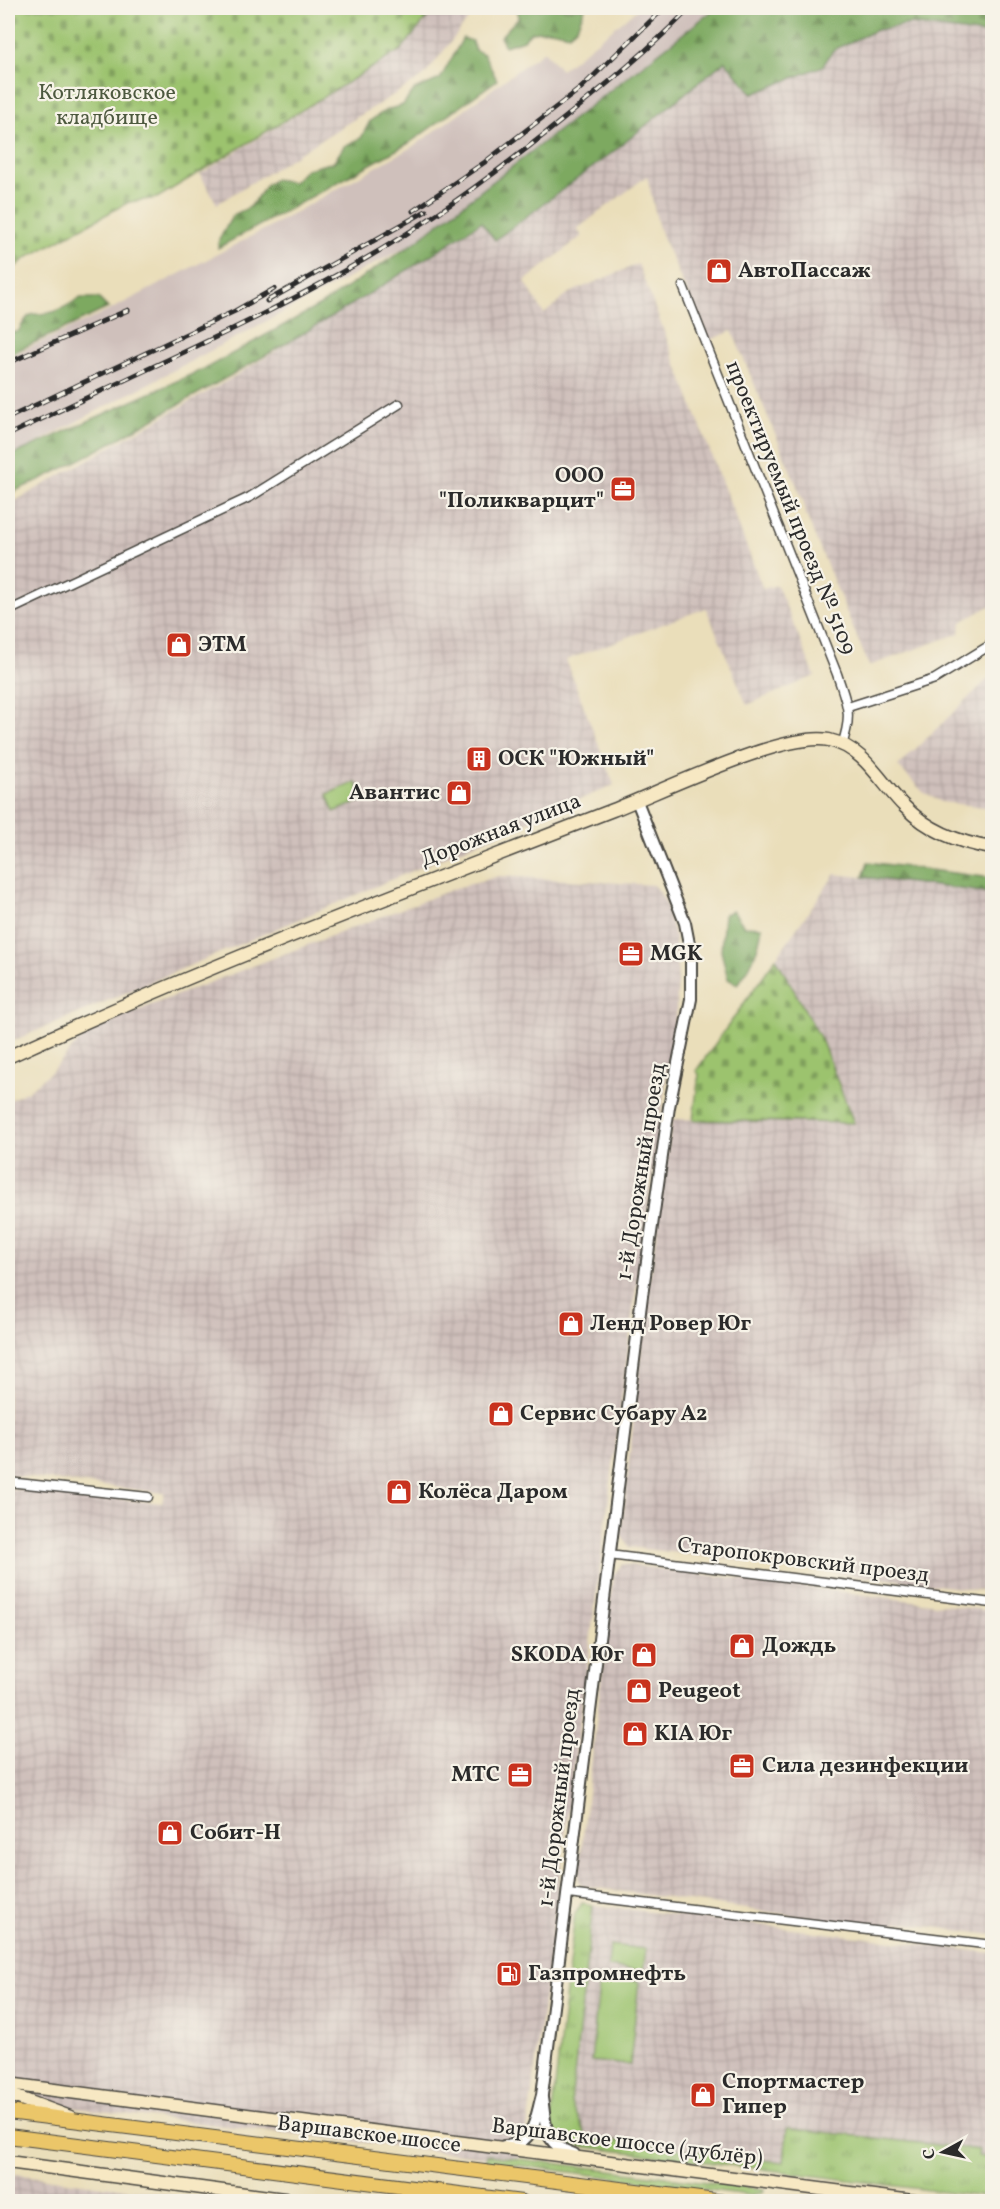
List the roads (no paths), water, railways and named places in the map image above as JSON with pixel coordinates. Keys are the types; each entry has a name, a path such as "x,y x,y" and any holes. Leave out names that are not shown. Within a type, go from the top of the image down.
{"main road":[{"name":"Дорожная улица","path":"8,1057 123,1005 460,868 637,801 752,754 790,742 812,739 829,740 842,745 856,753 905,807 923,822 946,836 993,848"},
{"name":"Варшавское шоссе (дублёр)","path":"8,2084 920,2202"},
{"path":"8,2094 82,2121"},
{"name":"Варшавское шоссе","path":"8,2112 724,2202"},
{"name":"Варшавское шоссе","path":"8,2136 522,2202"},
{"path":"8,2162 306,2202"}],"street":[{"name":"проектируемый проезд № 5109","path":"683,286 837,674 848,707 849,725 842,745"},
{"path":"8,611 250,497 399,404"},
{"path":"848,707 935,679 993,644"},
{"name":"1-й Дорожный проезд","path":"542,2095 651,1230 669,1107 686,1028 692,980 691,954 685,923 637,801"},
{"path":"8,1482 148,1497"},
{"name":"Старопокровский проезд","path":"609,1555 993,1604"},
{"path":"568,1894 993,1945"},
{"path":"488,2146 510,2146 524,2141 531,2133 542,2095"},
{"path":"542,2095 547,2129 552,2143 562,2150 591,2159"}],"railway":[{"path":"413,211 485,162 581,88 664,8"},
{"path":"8,435 277,307 391,244 466,194 538,140 595,94 690,8"},
{"path":"267,301 426,211"},
{"path":"8,418 235,311 274,289"},
{"path":"8,363 128,310"}],"place":[{"name":"АвтоПассаж","path":"719,271"},
{"name":"ООО \"Поликварцит\"","path":"623,489"},
{"name":"ЭТМ","path":"179,645"},
{"name":"ОСК \"Южный\"","path":"479,759"},
{"name":"Авантис","path":"459,793"},
{"name":"MGK","path":"631,954"},
{"name":"Ленд Ровер Юг","path":"571,1324"},
{"name":"Сервис Субару А2","path":"501,1414"},
{"name":"Колёса Даром","path":"399,1492"},
{"name":"Дождь","path":"742,1646"},
{"name":"SKODA Юг","path":"644,1655"},
{"name":"Peugeot","path":"639,1691"},
{"name":"KIA Юг","path":"635,1734"},
{"name":"Сила дезинфекции","path":"742,1766"},
{"name":"МТС","path":"520,1775"},
{"name":"Собит-Н","path":"170,1833"},
{"name":"Газпромнефть","path":"509,1974"},
{"name":"Спортмастер Гипер","path":"703,2095"}],"park label":[{"name":"Котляковское кладбище","path":"107,106"}]}
